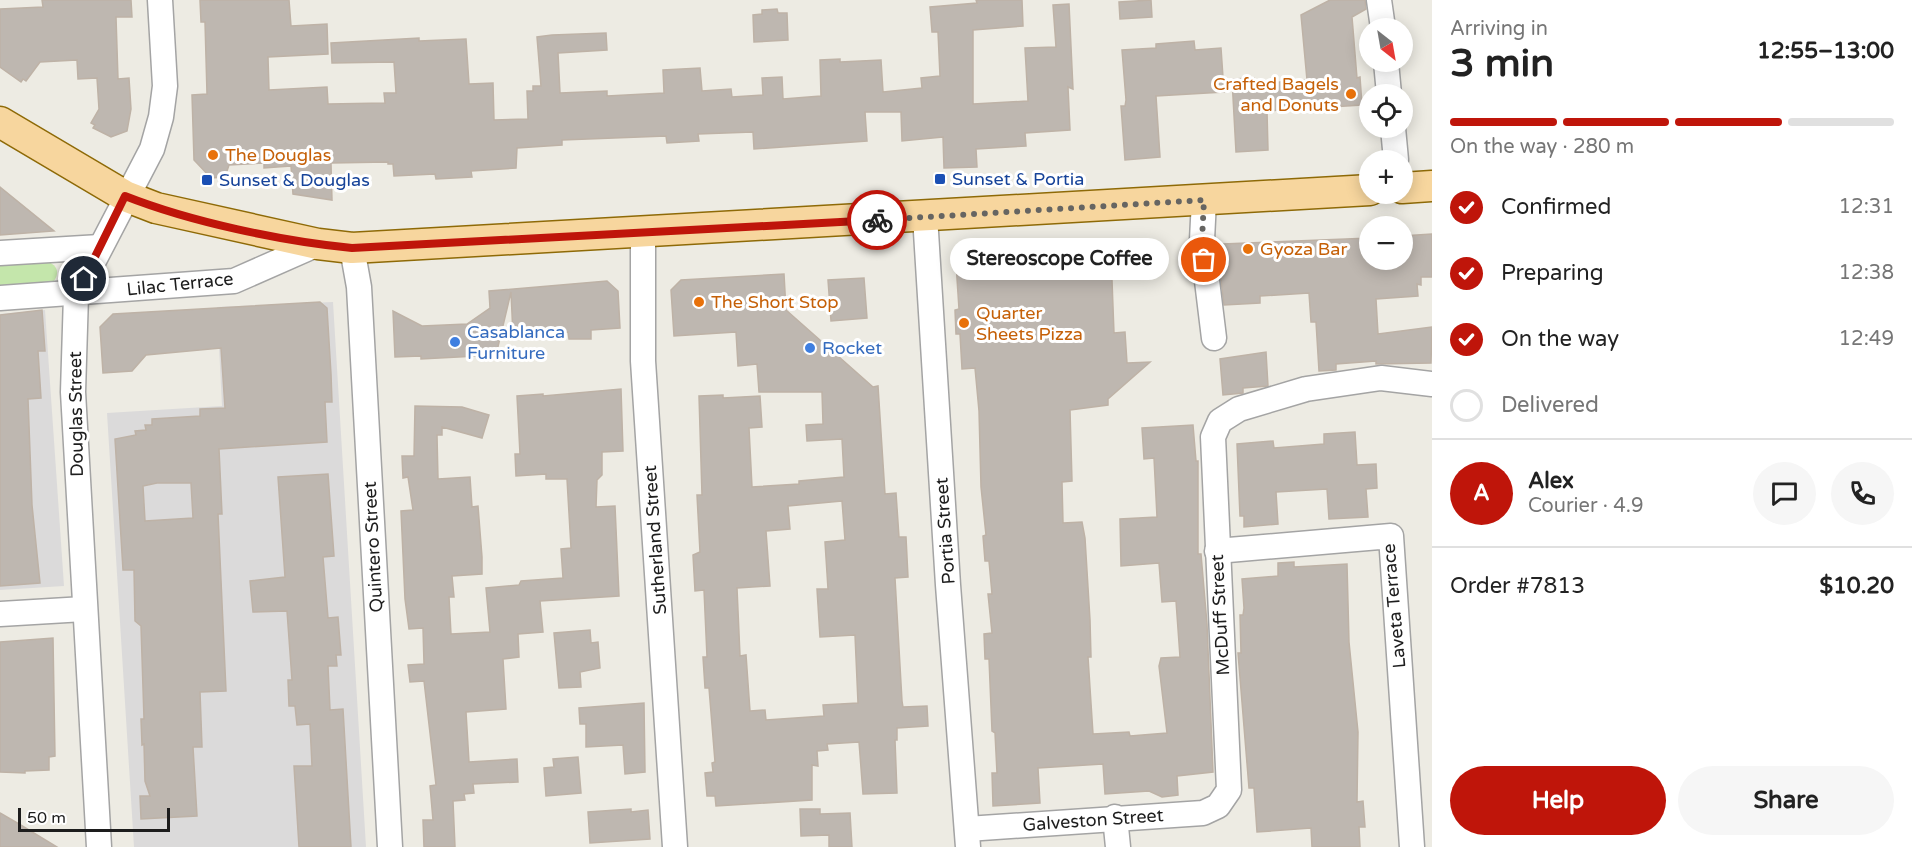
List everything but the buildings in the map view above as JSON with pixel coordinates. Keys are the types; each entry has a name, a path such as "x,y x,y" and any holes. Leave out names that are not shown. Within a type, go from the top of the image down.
{"main road":[{"path":"0,122 125,196 169,213 318,244 352,248 1359,191"},
{"path":"1413,187 1432,186"}],"street":[{"name":"Douglas Street","path":"99,847 73,392 76,295 125,196 152,149 161,117 165,86 160,0"},
{"path":"1379,0 1382,18"},
{"path":"1204,200 1202,240 1214,338"},
{"name":"Portia Street","path":"925,216 948,585 968,838"},
{"name":"Sutherland Street","path":"643,233 643,361 675,847"},
{"name":"Lilac Terrace","path":"0,298 76,295 234,281 318,244"},
{"path":"0,253 100,247"},
{"name":"Quintero Street","path":"352,248 359,287 390,847"},
{"name":"McDuff Street","path":"1218,806 1229,790 1213,437 1220,422 1239,409 1306,389 1381,378 1432,384"},
{"name":"Laveta Terrace","path":"1217,551 1391,536 1412,847"},
{"path":"0,614 84,609"},
{"name":"Galveston Street","path":"968,838 1115,817 1203,813 1218,806"},
{"path":"1115,817 1118,847"}],"shaded area":[{"path":"333,302 366,847 134,847 107,413 222,406 217,307"},
{"path":"45,310 64,586 0,590 0,314"}],"green space":[{"path":"44,260 57,269 57,276 52,284 0,289 0,261"}],"way so far":[{"path":"877,220 1204,200 1202,240 1204,260"}],"place":[{"name":"Crafted Bagels and Donuts","path":"1351,94"},
{"name":"The Douglas","path":"213,155"},
{"name":"Sunset & Portia","path":"940,179"},
{"name":"Sunset & Douglas","path":"207,180"},
{"name":"Gyoza Bar","path":"1248,249"},
{"name":"Stereoscope Coffee","path":"1204,260"},
{"name":"The Short Stop","path":"699,302"},
{"name":"Quarter Sheets Pizza","path":"964,323"},
{"name":"Casablanca Furniture","path":"455,342"},
{"name":"Rocket","path":"810,348"}],"route":[{"path":"84,279 125,196 169,213 318,244 352,248 877,220"}]}
